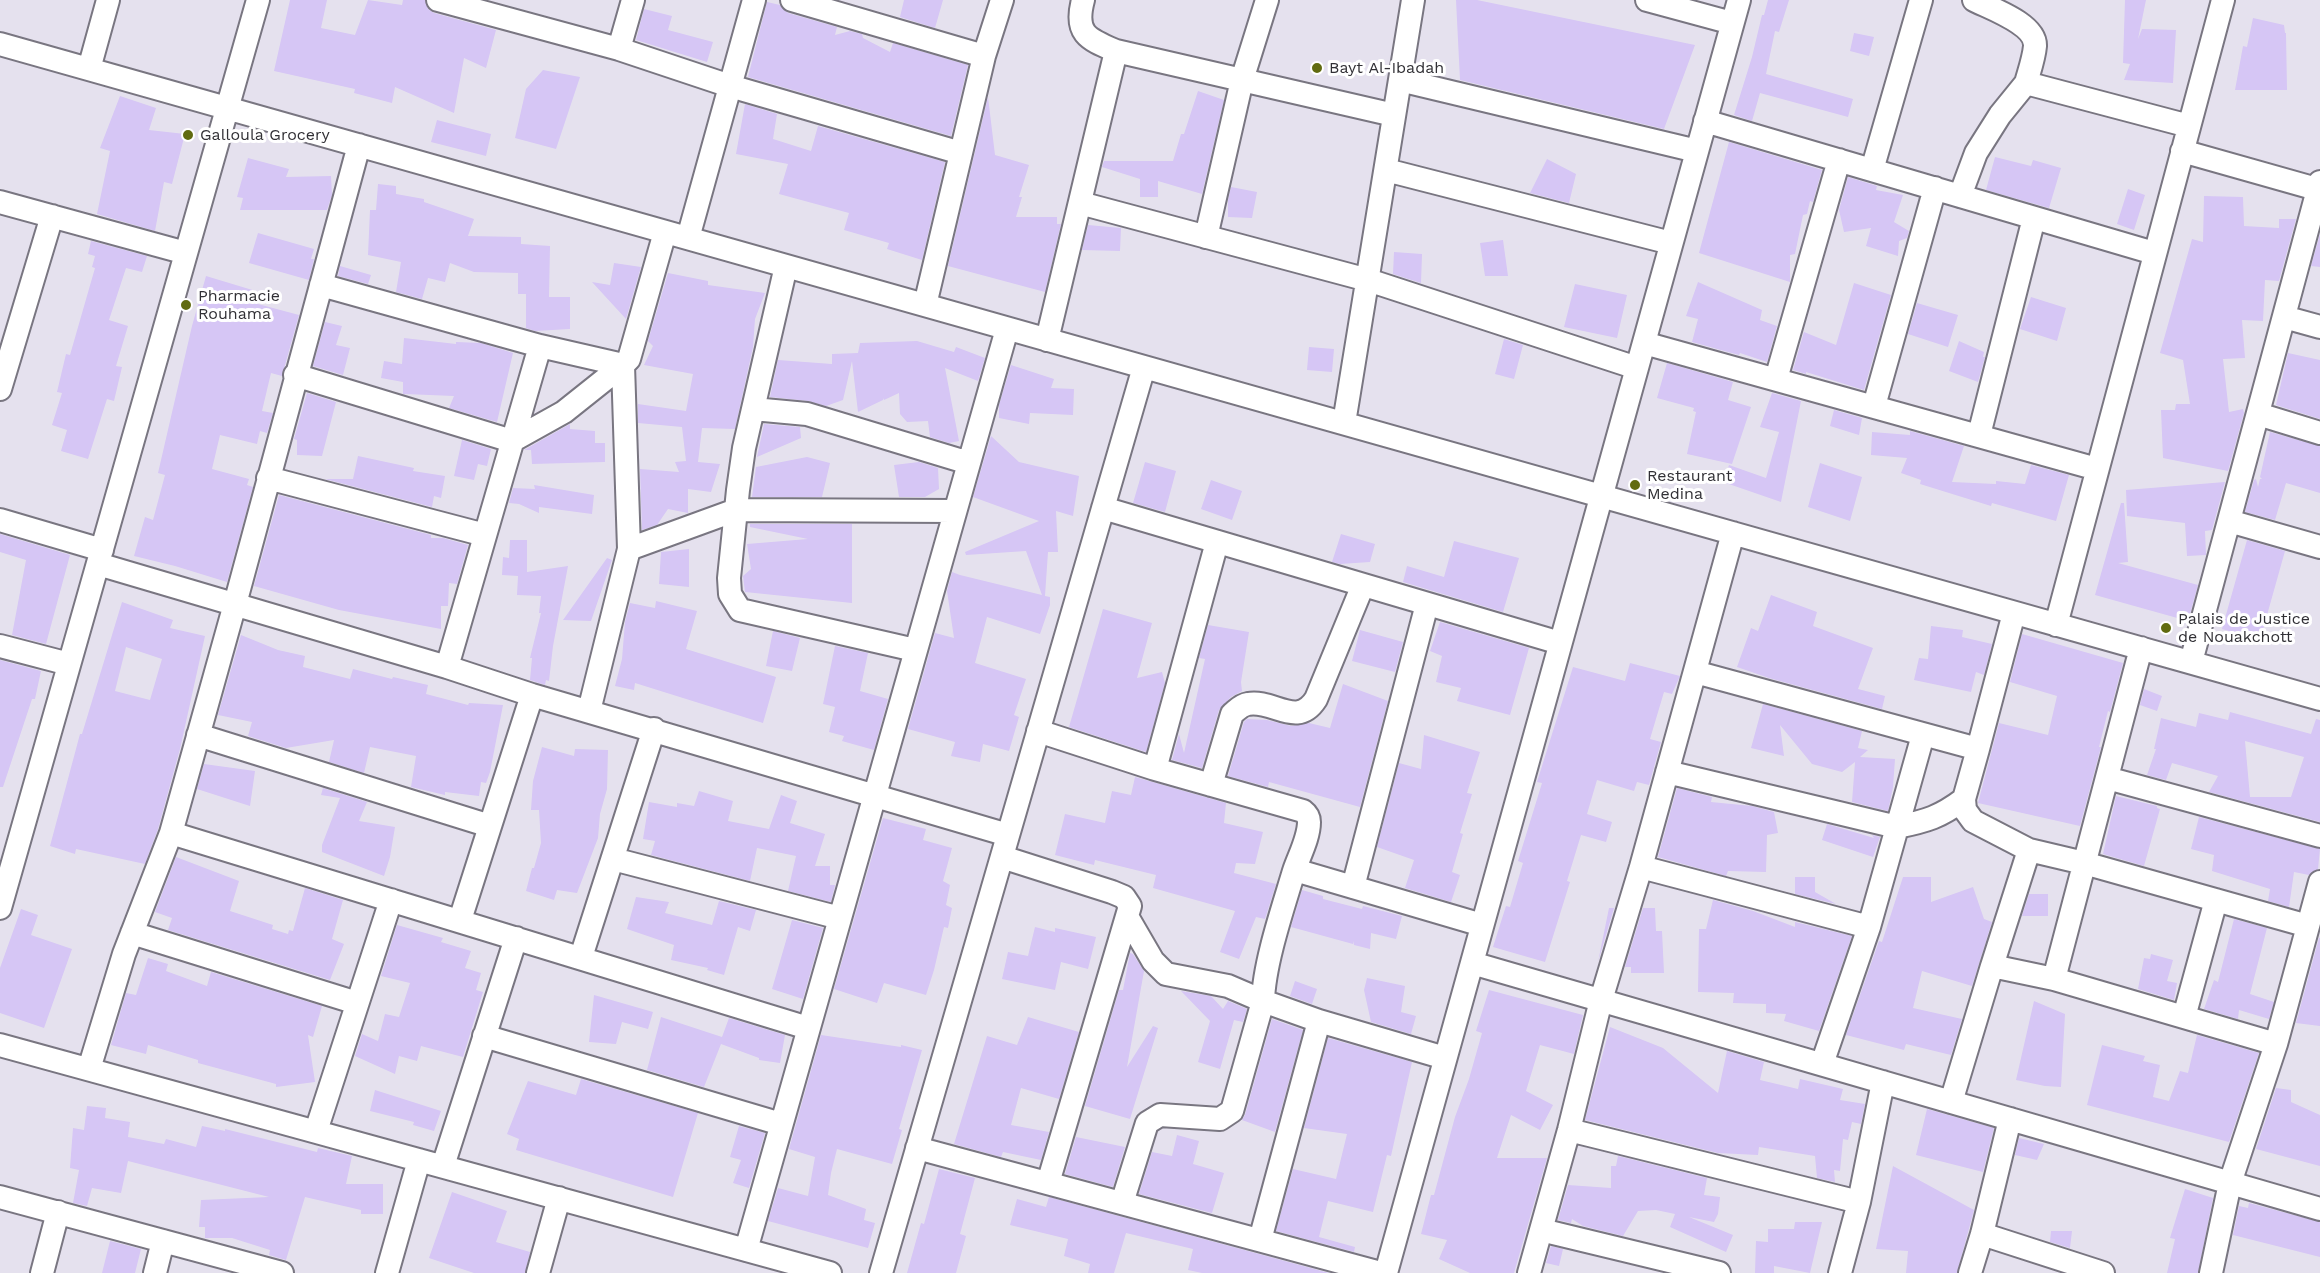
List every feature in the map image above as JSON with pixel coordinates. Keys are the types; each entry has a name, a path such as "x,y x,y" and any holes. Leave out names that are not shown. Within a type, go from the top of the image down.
{"street":[{"path":"89,69 108,0"},
{"path":"1,901 258,0"},
{"path":"438,0 469,4 619,49 730,86 961,153"},
{"path":"619,49 633,0"},
{"path":"688,238 754,0"},
{"path":"792,0 984,56"},
{"path":"925,305 984,56 1002,0"},
{"path":"1083,0 1079,16 1082,30 1088,39 1116,51 1395,115"},
{"path":"1206,237 1242,80 1267,0"},
{"path":"1344,423 1413,0"},
{"path":"1647,0 1732,23"},
{"path":"1386,1273 1739,0"},
{"path":"1872,170 1921,0"},
{"path":"1960,196 1976,153 2000,115 2026,83 2035,46 2033,34 2022,24 1974,0"},
{"path":"2056,624 2223,0"},
{"path":"0,44 2320,699"},
{"path":"1047,339 1116,51"},
{"path":"1400,80 1697,152"},
{"path":"2026,83 2189,126"},
{"path":"1705,121 2154,253"},
{"path":"89,1069 132,933 171,833 359,145"},
{"path":"2182,151 2319,187 2192,663"},
{"path":"1776,379 1839,160"},
{"path":"1386,170 1671,243"},
{"path":"1874,406 1935,188"},
{"path":"0,202 186,253"},
{"path":"1080,203 1368,280 1637,368"},
{"path":"0,389 52,216"},
{"path":"1978,435 2034,218"},
{"path":"296,375 512,441 564,412 629,359 665,232"},
{"path":"786,266 744,448 736,510 730,594 740,610 915,650"},
{"path":"321,285 540,346 623,365"},
{"path":"2284,318 2320,327"},
{"path":"746,1250 1007,328"},
{"path":"1644,343 2097,469"},
{"path":"447,668 540,346"},
{"path":"589,711 629,549 623,365"},
{"path":"881,1273 1144,367"},
{"path":"753,409 807,414 969,463"},
{"path":"2258,414 2320,433"},
{"path":"268,478 485,535"},
{"path":"1103,508 1560,644"},
{"path":"629,549 736,510 955,511"},
{"path":"0,520 235,604 532,695 654,729 1008,835"},
{"path":"2229,521 2320,547"},
{"path":"1529,1273 1569,1130 1601,1000 1641,867 1733,533"},
{"path":"1155,769 1217,542"},
{"path":"1211,785 1232,714 1240,707 1249,703 1300,713 1310,709 1362,585"},
{"path":"1353,887 1427,604"},
{"path":"2014,613 1964,799 1965,810 1973,821 2029,850 2084,863 2308,926"},
{"path":"0,646 69,664"},
{"path":"2054,979 2141,648"},
{"path":"1695,672 1978,749"},
{"path":"460,921 532,695"},
{"path":"582,957 654,729"},
{"path":"1038,731 1155,769 1303,811 1310,819 1265,978 1263,1001 1232,1111 1220,1119 1160,1115 1147,1123 1122,1203"},
{"path":"198,735 490,825"},
{"path":"1822,1064 1869,927 1923,735"},
{"path":"1667,772 1898,827 1944,814 1964,799"},
{"path":"2107,778 2320,836"},
{"path":"171,833 808,1028"},
{"path":"1951,1102 2029,850"},
{"path":"1002,857 1124,897 1130,906 1048,1184"},
{"path":"613,859 840,918"},
{"path":"1641,867 1869,927"},
{"path":"1294,870 1482,926"},
{"path":"2211,1273 2230,1183 2276,1044 2320,882"},
{"path":"316,1131 391,900"},
{"path":"2184,1017 2216,900"},
{"path":"1128,918 1153,961 1166,974 1228,986 1318,1021 1445,1058"},
{"path":"132,933 357,1003"},
{"path":"443,1166 516,938"},
{"path":"1472,963 2320,1209"},
{"path":"1992,966 2054,979 2276,1044"},
{"path":"1260,1240 1318,1021"},
{"path":"484,1036 781,1124"},
{"path":"0,1045 830,1273"},
{"path":"1840,1273 1859,1202 1883,1082"},
{"path":"1970,1273 1982,1234 2010,1119"},
{"path":"1569,1130 1859,1202"},
{"path":"917,1149 1381,1273"},
{"path":"387,1273 419,1160"},
{"path":"0,1197 163,1241 253,1269 282,1273"},
{"path":"538,1273 559,1198"},
{"path":"42,1273 58,1212"},
{"path":"1541,1230 1719,1273"},
{"path":"1982,1234 2103,1273"},
{"path":"155,1273 163,1241"}],"building":[{"path":"290,0 327,0 321,28 355,35 368,0 402,5 403,0 425,0 428,9 434,13 496,30 486,68 464,58 454,113 395,87 392,103 354,93 355,89 274,71"},
{"path":"904,0 943,0 935,28 900,17"},
{"path":"1456,0 1477,0 1695,45 1664,129 1460,80"},
{"path":"1768,0 1789,0 1779,32 1775,31 1766,74 1853,99 1848,117 1760,93 1752,121 1734,115"},
{"path":"2125,0 2146,0 2138,39 2142,29 2176,30 2173,83 2124,80 2130,64 2123,63"},
{"path":"767,2 780,5 788,13 837,27 835,35 850,31 862,34 863,38 890,52 893,43 968,65 951,136 748,77"},
{"path":"644,9 672,16 668,30 713,42 707,62 636,40"},
{"path":"2253,18 2284,25 2287,90 2235,90 2243,46 2247,47"},
{"path":"1854,33 1874,37 1869,56 1850,51"},
{"path":"543,70 580,77 556,149 515,138 526,89"},
{"path":"1198,91 1224,100 1202,194 1158,181 1158,197 1140,197 1140,179 1102,167 1104,161 1173,161"},
{"path":"120,96 156,108 149,130 185,134 172,184 164,182 155,231 97,214 110,151 100,148"},
{"path":"988,97 995,155 1029,165 1019,197 1022,197 1016,217 1057,217 1057,224 1061,224 1045,292 948,266"},
{"path":"745,104 777,114 773,139 811,151 818,126 945,162 922,260 887,249 889,243 844,230 849,213 779,194 788,164 736,154"},
{"path":"437,120 491,134 486,156 431,142"},
{"path":"1729,142 1822,170 1813,202 1810,201 1807,214 1803,215 1795,254 1790,255 1790,282 1699,253"},
{"path":"1995,157 2031,166 2033,160 2061,168 2049,208 1986,190"},
{"path":"248,158 289,169 286,177 331,176 332,195 327,210 240,210 243,198 237,197"},
{"path":"1547,159 1576,174 1569,203 1530,193"},
{"path":"1848,177 1877,186 1876,190 1903,195 1894,222 1909,231 1907,238 1899,241 1898,256 1866,246 1871,228 1844,232 1839,210"},
{"path":"378,184 396,186 396,194 424,199 424,202 474,219 468,236 521,237 521,244 550,246 549,297 570,297 570,329 535,331 526,328 526,294 518,294 518,273 474,272 450,263 445,282 428,278 422,299 396,292 401,262 368,255 370,210 376,210"},
{"path":"1231,187 1257,192 1252,218 1228,217"},
{"path":"2128,189 2145,195 2134,230 2117,224"},
{"path":"2204,196 2243,197 2244,226 2279,228 2279,219 2296,219 2279,281 2265,280 2263,321 2242,320 2245,358 2223,359 2229,412 2243,409 2244,413 2228,471 2163,458 2161,410 2175,410 2176,404 2190,404 2183,360 2160,353 2192,239 2203,242"},
{"path":"1088,225 1121,228 1120,251 1082,250"},
{"path":"258,233 314,249 309,280 249,263"},
{"path":"2320,234 2320,267 2311,266"},
{"path":"1503,240 1508,276 1485,276 1480,243"},
{"path":"91,241 147,256 142,272 126,268 109,320 128,326 116,366 122,367 114,401 107,399 88,459 61,451 67,430 52,425 62,393 57,392 66,354 70,355 95,268 92,267 95,256 88,254"},
{"path":"1394,252 1422,254 1421,283 1393,274"},
{"path":"614,263 641,267 626,319 592,282 610,285"},
{"path":"340,266 371,275 368,284 338,276"},
{"path":"668,273 708,281 708,285 765,293 755,319 753,347 735,429 702,428 698,462 720,464 711,492 688,489 688,513 668,509 657,525 642,530 640,469 679,472 675,462 686,461 682,427 638,423 638,404 686,411 693,374 644,365 653,346 648,341"},
{"path":"206,276 259,292 258,304 299,315 282,376 271,373 262,411 273,413 267,433 260,431 257,444 220,435 212,469 249,479 247,485 253,487 227,582 134,556 145,517 153,520 165,475 158,473"},
{"path":"1698,282 1762,310 1760,320 1777,326 1767,362 1692,342 1698,319 1686,316"},
{"path":"1854,283 1891,295 1864,390 1793,370 1804,332 1836,345"},
{"path":"1575,284 1627,295 1617,338 1564,327"},
{"path":"2031,297 2066,308 2057,341 2020,329"},
{"path":"1917,303 1958,315 1948,347 1908,334"},
{"path":"325,322 342,326 336,345 350,348 343,375 313,366"},
{"path":"404,338 456,344 456,342 481,343 513,353 497,422 449,408 454,396 403,394 403,382 381,378 384,361 402,364"},
{"path":"1504,339 1523,345 1514,379 1495,374"},
{"path":"917,341 954,352 956,347 985,358 978,381 945,368 959,441 949,443 930,437 928,421 907,422 900,414 899,393 858,412 852,361 843,400 826,406 808,401 770,397 778,360 832,364 832,354 858,353 860,343"},
{"path":"1959,341 1984,352 1983,357 1985,357 1978,382 1949,371"},
{"path":"1309,347 1334,349 1332,372 1307,370"},
{"path":"2288,353 2320,360 2320,419 2276,405"},
{"path":"1667,363 1733,382 1728,400 1751,407 1732,464 1687,454 1696,412 1693,411 1694,408 1657,398"},
{"path":"1011,365 1054,379 1051,388 1074,389 1073,415 1030,413 1029,424 999,418 999,405"},
{"path":"307,393 336,402 322,456 297,455 297,440 294,439"},
{"path":"1772,393 1801,401 1781,502 1723,482 1729,465 1766,478 1779,432 1760,427"},
{"path":"1834,410 1862,418 1859,435 1830,426"},
{"path":"570,424 570,429 595,431 595,443 605,443 605,462 532,464 531,450 524,450"},
{"path":"764,424 800,427 801,438 757,457"},
{"path":"1910,431 1964,446 1952,482 1996,484 1996,481 2025,484 2031,465 2069,475 2056,521 1992,503 1991,506 1920,484 1921,480 1901,473 1907,458 1871,455 1872,432 1910,435"},
{"path":"2270,432 2320,446 2320,493 2286,483 2275,520 2245,512 2254,480 2256,479 2258,487 2262,479 2260,477"},
{"path":"991,436 1019,462 1079,476 1073,516 1056,511 1058,552 1048,552 1045,596 1050,597 1050,605 1040,634 987,617 975,663 1026,679 1014,715 1019,717 1009,751 983,744 980,762 951,756 955,742 908,729 935,633 954,638 947,591 952,572 1042,595 1026,551 966,555 965,552 1039,521 973,497"},
{"path":"462,440 491,449 487,466 478,464 474,480 454,476"},
{"path":"358,456 414,468 413,471 445,476 441,498 434,496 432,507 325,479 353,479"},
{"path":"807,457 830,463 822,497 752,497 756,467"},
{"path":"919,462 938,468 939,489 925,497 899,497 894,465"},
{"path":"1145,462 1176,471 1165,512 1133,503"},
{"path":"1820,463 1862,477 1850,521 1808,507"},
{"path":"1211,480 1242,491 1232,520 1201,509"},
{"path":"2225,482 2212,530 2205,531 2206,555 2187,556 2185,523 2127,516 2126,490"},
{"path":"534,485 594,495 592,514 539,507 539,513 519,504 509,503 513,488 535,489"},
{"path":"279,495 431,535 431,538 443,538 468,545 457,584 449,583 448,606 441,606 441,629 339,610 254,586"},
{"path":"2121,503 2124,503 2128,562 2118,563 2198,585 2188,621 2095,595"},
{"path":"750,524 852,524 852,603 745,592 743,576 751,569 747,544 808,539 750,527"},
{"path":"0,534 70,555 46,644 12,635 26,560 0,552"},
{"path":"1341,534 1375,544 1370,562 1340,564 1332,562"},
{"path":"510,540 527,540 527,572 568,566 549,681 546,680 545,685 530,680 532,658 530,658 541,613 539,613 541,596 517,595 518,576 502,575 503,557 509,558"},
{"path":"2247,540 2285,551 2260,640 2222,629"},
{"path":"1454,541 1519,558 1503,612 1403,582 1407,566 1444,577"},
{"path":"689,549 689,587 659,584 661,552"},
{"path":"607,558 612,560 591,621 563,620"},
{"path":"1771,595 1817,612 1813,626 1873,648 1858,689 1885,696 1882,709 1737,667 1751,628 1758,631"},
{"path":"656,601 697,611 686,649 776,677 763,723 635,683 634,690 615,686 622,659 625,622 630,603 655,608"},
{"path":"122,602 173,620 170,628 205,636 180,749 158,829 145,864 76,849 75,854 50,846 80,734 82,734","holes":["126,647 162,659 150,700 115,691"]},
{"path":"1103,609 1152,623 1137,678 1162,672 1165,683 1146,752 1069,727"},
{"path":"1440,622 1529,648 1510,715 1457,701 1461,688 1436,682 1442,656 1430,651"},
{"path":"1208,625 1249,632 1241,682 1242,691 1231,697 1219,710 1202,768 1172,760 1179,734 1184,753 1205,659 1199,658"},
{"path":"1931,626 1963,630 1962,637 1992,644 1984,675 1976,672 1971,692 1914,680 1919,658 1928,659"},
{"path":"1360,630 1403,642 1395,672 1352,661"},
{"path":"773,631 800,638 792,671 766,666"},
{"path":"2022,634 2123,663 2110,712 2108,711 2080,826 1978,803 1999,723 2048,735 2057,696 2010,682"},
{"path":"241,635 278,650 305,656 303,667 350,679 353,669 428,685 426,694 468,705 469,703 503,705 490,772 486,783 481,782 479,796 445,792 445,795 411,787 416,756 370,747 364,773 329,762 334,740 286,748 248,736 252,722 218,715"},
{"path":"835,646 868,653 860,691 888,699 874,750 842,741 844,736 829,732 835,707 823,704"},
{"path":"0,660 41,671 35,699 32,699 3,787 0,787"},
{"path":"1630,663 1680,676 1672,694 1664,692 1650,739 1661,742 1649,785 1637,782 1634,791 1597,780 1587,814 1612,822 1606,842 1581,835 1567,881 1570,882 1545,962 1493,947 1506,906 1510,907 1523,863 1518,861 1542,783 1537,782 1573,667 1625,681"},
{"path":"1343,684 1388,701 1360,807 1269,782 1268,787 1228,776 1244,722 1247,719 1267,720 1291,726 1309,723 1330,728"},
{"path":"2144,689 2162,696 2157,711 2140,705"},
{"path":"1763,704 1862,731 1858,748 1868,750 1860,757 1895,759 1888,811 1852,802 1855,762 1842,772 1812,764 1780,725 1784,756 1751,748"},
{"path":"2230,712 2311,734 2316,719 2320,720 2320,822 2209,792 2218,776 2172,763 2166,780 2147,775 2156,749 2154,749 2161,718 2196,727 2199,713 2228,720","holes":["2245,741 2304,757 2291,797 2250,797"]},
{"path":"1424,735 1480,752 1467,793 1472,794 1460,833 1463,834 1452,872 1460,875 1451,902 1405,888 1414,860 1377,847 1399,763 1421,769"},
{"path":"542,747 574,756 575,749 608,750 607,789 600,814 598,838 577,893 557,890 554,900 526,891 541,843 539,810 531,810 533,781"},
{"path":"204,764 255,771 250,806 197,789"},
{"path":"1135,777 1226,803 1224,823 1263,832 1255,864 1236,863 1234,873 1276,884 1265,919 1256,917 1239,959 1220,952 1235,911 1153,888 1156,875 1095,860 1094,865 1055,855 1065,814 1105,823 1112,791 1131,795"},
{"path":"323,788 367,802 359,821 395,827 384,876 322,852 322,845 340,798 321,795"},
{"path":"1677,788 1712,797 1711,802 1752,806 1774,812 1778,833 1767,835 1766,872 1728,871 1726,876 1658,857"},
{"path":"699,791 733,801 728,821 769,829 781,795 797,801 790,823 825,834 815,866 830,866 830,885 835,885 831,902 788,891 796,856 757,848 750,881 651,855 655,841 643,839 649,802 677,807 677,803 694,806"},
{"path":"2116,796 2157,806 2160,809 2144,866 2103,854"},
{"path":"2199,817 2320,849 2318,869 2309,875 2294,872 2289,907 2268,901 2270,889 2212,871 2214,855 2191,849"},
{"path":"883,818 926,829 923,840 952,848 943,881 950,885 946,905 952,908 948,928 944,927 926,995 884,983 877,1003 834,989"},
{"path":"1827,824 1874,838 1872,835 1880,837 1873,857 1822,840"},
{"path":"176,857 239,881 230,911 273,925 272,929 288,934 289,930 293,931 305,888 343,900 332,939 344,944 330,980 168,930 172,918 155,912"},
{"path":"1795,877 1815,877 1815,892 1836,904 1795,894"},
{"path":"1903,877 1931,877 1931,902 1973,887 1984,919 1992,922 1972,986 1922,971 1913,1008 1962,1019 1951,1055 1906,1044 1904,1050 1846,1035 1879,941 1882,942"},
{"path":"1302,890 1323,896 1323,899 1402,916 1396,939 1371,933 1370,949 1354,945 1353,941 1353,944 1291,927"},
{"path":"2029,894 2048,894 2048,916 2022,916"},
{"path":"636,897 669,902 665,913 712,925 719,901 756,910 750,931 738,927 724,975 707,970 708,968 671,960 674,945 627,929"},
{"path":"1713,900 1753,911 1795,927 1795,922 1852,936 1819,1031 1784,1021 1786,1014 1766,1013 1766,1004 1733,1003 1734,993 1698,992 1699,929 1706,929"},
{"path":"1609,908 1614,908 1598,962"},
{"path":"1643,908 1655,908 1656,931 1662,931 1664,973 1631,973 1631,967 1625,967"},
{"path":"21,909 38,915 31,935 72,949 44,1028 0,1013 0,968"},
{"path":"2234,919 2267,928 2250,994 2274,1002 2269,1019 2239,1010 2238,1019 2204,1009 2214,980 2218,982"},
{"path":"792,920 823,928 803,999 772,989"},
{"path":"397,925 443,938 441,942 471,951 465,968 481,973 476,990 483,992 463,1057 421,1046 417,1061 399,1056 395,1074 355,1056 362,1034 378,1041 385,1014 399,1017 410,983 381,976"},
{"path":"1035,927 1055,932 1055,928 1096,937 1088,969 1061,962 1055,990 1002,979 1008,952 1028,956"},
{"path":"2319,938 2320,1026 2296,1023"},
{"path":"1130,953 1144,971 1127,1067 1153,1026 1158,1028 1130,1119 1085,1106 1119,990 1123,990"},
{"path":"2151,954 2173,960 2167,981 2177,983 2174,1000 2138,989 2144,958 2150,959"},
{"path":"148,958 168,964 166,971 207,986 211,972 322,1006 313,1037 308,1035 315,1082 276,1087 276,1084 198,1063 198,1060 148,1045 146,1054 111,1045 126,993 136,995"},
{"path":"1367,978 1405,986 1401,1012 1416,1016 1411,1034 1371,1022 1364,990"},
{"path":"1295,981 1317,989 1312,1004 1290,996"},
{"path":"1489,990 1583,1015 1574,1054 1540,1045 1526,1091 1553,1105 1540,1130 1511,1115 1497,1158 1547,1158 1514,1273 1470,1273 1439,1259 1447,1240 1421,1234 1482,1033 1476,1031"},
{"path":"1181,991 1211,996 1223,1009 1228,1001 1247,1009 1243,1022 1234,1020 1220,1069 1198,1062 1210,1021"},
{"path":"594,995 653,1012 648,1029 622,1022 616,1044 589,1042"},
{"path":"2034,1001 2065,1014 2061,1087 2016,1080"},
{"path":"661,1017 722,1037 729,1018 785,1035 780,1063 759,1060 759,1058 721,1044 704,1087 647,1070"},
{"path":"1028,1017 1079,1032 1059,1099 1021,1088 1011,1125 1049,1132 1041,1160 1003,1152 1001,1157 954,1144 987,1036 1017,1045"},
{"path":"1272,1019 1303,1030 1275,1132 1242,1120"},
{"path":"1610,1027 1663,1048 1718,1093 1727,1051 1764,1062 1760,1080 1798,1089 1800,1079 1843,1089 1840,1100 1865,1104 1861,1124 1852,1122 1848,1140 1843,1139 1840,1171 1834,1170 1835,1182 1817,1178 1815,1156 1759,1147 1758,1155 1718,1153 1585,1120"},
{"path":"821,1035 901,1047 901,1045 922,1050 899,1129 902,1130 892,1164 837,1149 828,1195 866,1209 864,1220 875,1223 868,1248 768,1221 778,1188 808,1196 815,1157 789,1149"},
{"path":"2197,1035 2259,1053 2229,1142 2087,1105 2102,1045 2145,1056 2143,1061 2160,1065 2153,1097 2169,1101 2180,1071 2188,1073"},
{"path":"1328,1038 1412,1062 1391,1156 1387,1155 1373,1212 1328,1201 1319,1237 1355,1247 1354,1252 1276,1231 1293,1169 1336,1179 1347,1134 1304,1128"},
{"path":"581,1079 698,1113 673,1197 516,1150 519,1139 507,1134 528,1081 576,1095"},
{"path":"2276,1088 2291,1090 2291,1102 2320,1115 2320,1166 2256,1149"},
{"path":"375,1090 441,1111 434,1131 413,1125 414,1122 370,1111"},
{"path":"87,1106 106,1108 105,1118 130,1122 128,1137 164,1144 166,1139 196,1147 202,1126 225,1131 225,1129 317,1152 318,1148 352,1156 346,1184 383,1184 383,1214 361,1214 361,1210 305,1197 286,1260 269,1255 270,1250 232,1238 205,1238 205,1227 199,1227 201,1200 269,1197 128,1161 121,1193 92,1188 87,1206 73,1203 79,1170 70,1168 73,1128 84,1130"},
{"path":"1927,1109 1994,1128 1983,1172 1916,1155"},
{"path":"739,1126 765,1133 749,1188 733,1183 741,1160 730,1157"},
{"path":"1177,1135 1199,1141 1193,1164 1224,1173 1212,1213 1139,1194 1152,1152 1172,1156"},
{"path":"1076,1137 1125,1147 1113,1187 1065,1174"},
{"path":"2019,1138 2044,1144 2037,1160 2015,1155"},
{"path":"1618,1156 1707,1178 1704,1195 1720,1197 1718,1214 1714,1222 1689,1217 1733,1235 1726,1252 1670,1227 1675,1214 1656,1210 1638,1211 1623,1236 1583,1226 1572,1219 1571,1223 1558,1220 1568,1185 1611,1188 1611,1166 1616,1166"},
{"path":"1893,1166 1974,1210 1957,1273 1906,1273 1908,1251 1876,1249"},
{"path":"939,1169 975,1178 960,1234 966,1236 956,1273 907,1273 921,1223 924,1224"},
{"path":"2185,1189 2213,1198 2198,1273 2167,1273 2175,1239 2170,1238"},
{"path":"452,1192 507,1211 496,1242 530,1252 525,1273 474,1273 429,1258"},
{"path":"1049,1197 1329,1273 1202,1273 1188,1270 1193,1249 1126,1233 1114,1273 1088,1273 1090,1264 1064,1256 1068,1239 1010,1225 1017,1199 1046,1207"},
{"path":"2249,1203 2320,1222 2320,1257 2233,1235 2239,1206 2248,1208"},
{"path":"1795,1222 1822,1222 1810,1273 1774,1266 1774,1273 1755,1273 1756,1241 1768,1242 1768,1229 1794,1229"},
{"path":"2051,1231 2072,1231 2070,1248 2050,1242"},
{"path":"110,1241 141,1249 135,1273 102,1273"},
{"path":"1551,1246 1563,1249 1559,1266 1546,1263"}],"place":[{"name":"Bayt Al-Ibadah","path":"1317,68"},
{"name":"Galloula Grocery","path":"188,135"},
{"name":"Pharmacie Rouhama","path":"186,305"},
{"name":"Restaurant Medina","path":"1635,485"},
{"name":"Palais de Justice de Nouakchott","path":"2166,628"}]}
